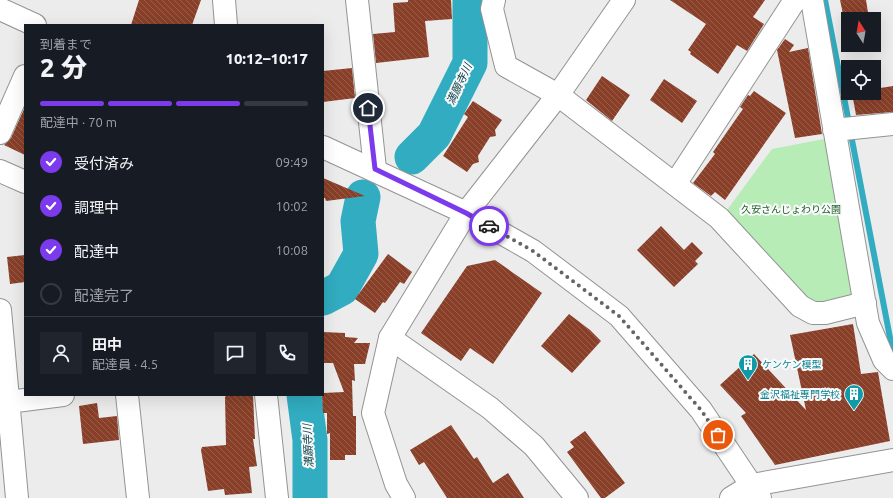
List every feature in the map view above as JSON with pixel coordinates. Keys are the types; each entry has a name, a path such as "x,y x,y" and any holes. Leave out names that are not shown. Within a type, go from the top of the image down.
{"street":[{"path":"224,0 226,24"},
{"path":"357,0 375,169"},
{"path":"494,0 492,9 506,66 558,95 719,218 800,306 813,313 825,313 865,303"},
{"path":"404,498 396,484 373,413 390,338 466,213 558,95 624,0"},
{"path":"674,184 795,0"},
{"path":"812,0 868,323 884,360 893,369"},
{"path":"0,10 33,24"},
{"path":"0,134 24,78"},
{"path":"834,130 893,124"},
{"path":"324,147 375,169 466,213 533,251 619,316 701,410 756,492"},
{"path":"0,171 24,182"},
{"path":"0,310 4,403 17,498"},
{"path":"390,338 490,408 534,446 577,498"},
{"path":"4,403 56,396"},
{"path":"128,396 138,498"},
{"path":"266,396 277,498"},
{"path":"731,498 893,460"}],"green space":[{"name":"久安さんじょわり公園","path":"829,138 856,300 810,304 727,210 772,149"}],"building":[{"path":"139,0 201,0 192,24 131,24"},
{"path":"408,0 451,0 452,19 425,21 429,57 376,63 373,34 395,32 393,3 408,2"},
{"path":"670,0 765,0 753,17 764,24 747,51 737,45 718,74 690,54 691,52 688,50 706,24"},
{"path":"840,0 866,0 868,12 843,12"},
{"path":"785,39 794,45 789,52 808,48 822,134 795,138 777,50"},
{"path":"352,68 355,98 324,102 324,71"},
{"path":"602,76 630,95 612,121 586,100"},
{"path":"664,79 697,101 682,123 650,100"},
{"path":"893,86 893,112 856,115 853,100 881,100 881,88"},
{"path":"754,91 786,113 725,200 715,192 711,196 693,183 715,154 713,152 743,109 740,107 748,95 750,96"},
{"path":"473,101 502,120 495,130 496,136 490,137 478,156 479,162 473,164 467,172 443,156 468,117 464,114"},
{"path":"24,109 24,155 4,145 11,138"},
{"path":"324,178 365,196 326,201"},
{"path":"661,226 684,250 692,242 703,253 695,261 698,264 674,287 637,250"},
{"path":"388,254 412,272 404,284 400,282 385,303 383,302 375,313 355,299"},
{"path":"24,255 24,282 10,284 7,257"},
{"path":"495,260 542,293 493,364 470,348 461,361 421,333 467,266"},
{"path":"569,314 590,330 601,341 572,373 541,346"},
{"path":"853,324 861,374 878,372 890,441 775,465 741,416 746,413 720,385 754,354 806,410 790,335"},
{"path":"324,332 345,333 345,337 358,338 354,343 370,343 365,364 354,364 355,381 352,380 353,416 356,416 356,455 345,455 345,460 330,460 330,433 327,434 327,413 323,413 322,396 324,396 324,393 344,392 333,363 324,363"},
{"path":"253,396 255,439 253,439 257,466 249,467 252,493 225,495 224,489 208,491 201,450 202,447 226,445 225,397"},
{"path":"97,403 99,418 117,416 119,440 83,444 79,406"},
{"path":"451,425 474,459 477,457 493,483 508,473 524,498 447,498 424,462 419,465 410,450"},
{"path":"585,431 625,483 605,498 601,498 567,452 574,447 570,442"}],"waterway":[{"name":"満願寺川","path":"412,157 434,135 470,63 470,0"},
{"path":"825,0 849,123"},
{"path":"852,140 892,348"},
{"name":"満願寺川","path":"324,297 342,288 361,254 358,221 363,197"},
{"name":"満願寺川","path":"304,396 310,440 310,498"}],"way so far":[{"path":"489,226 533,251 619,316 701,410 718,435"}],"place":[{"name":"ケンケン模型","path":"748,381"},
{"name":"金沢福祉専門学校","path":"854,411"}],"route":[{"path":"368,108 375,169 466,213 489,226"}]}
